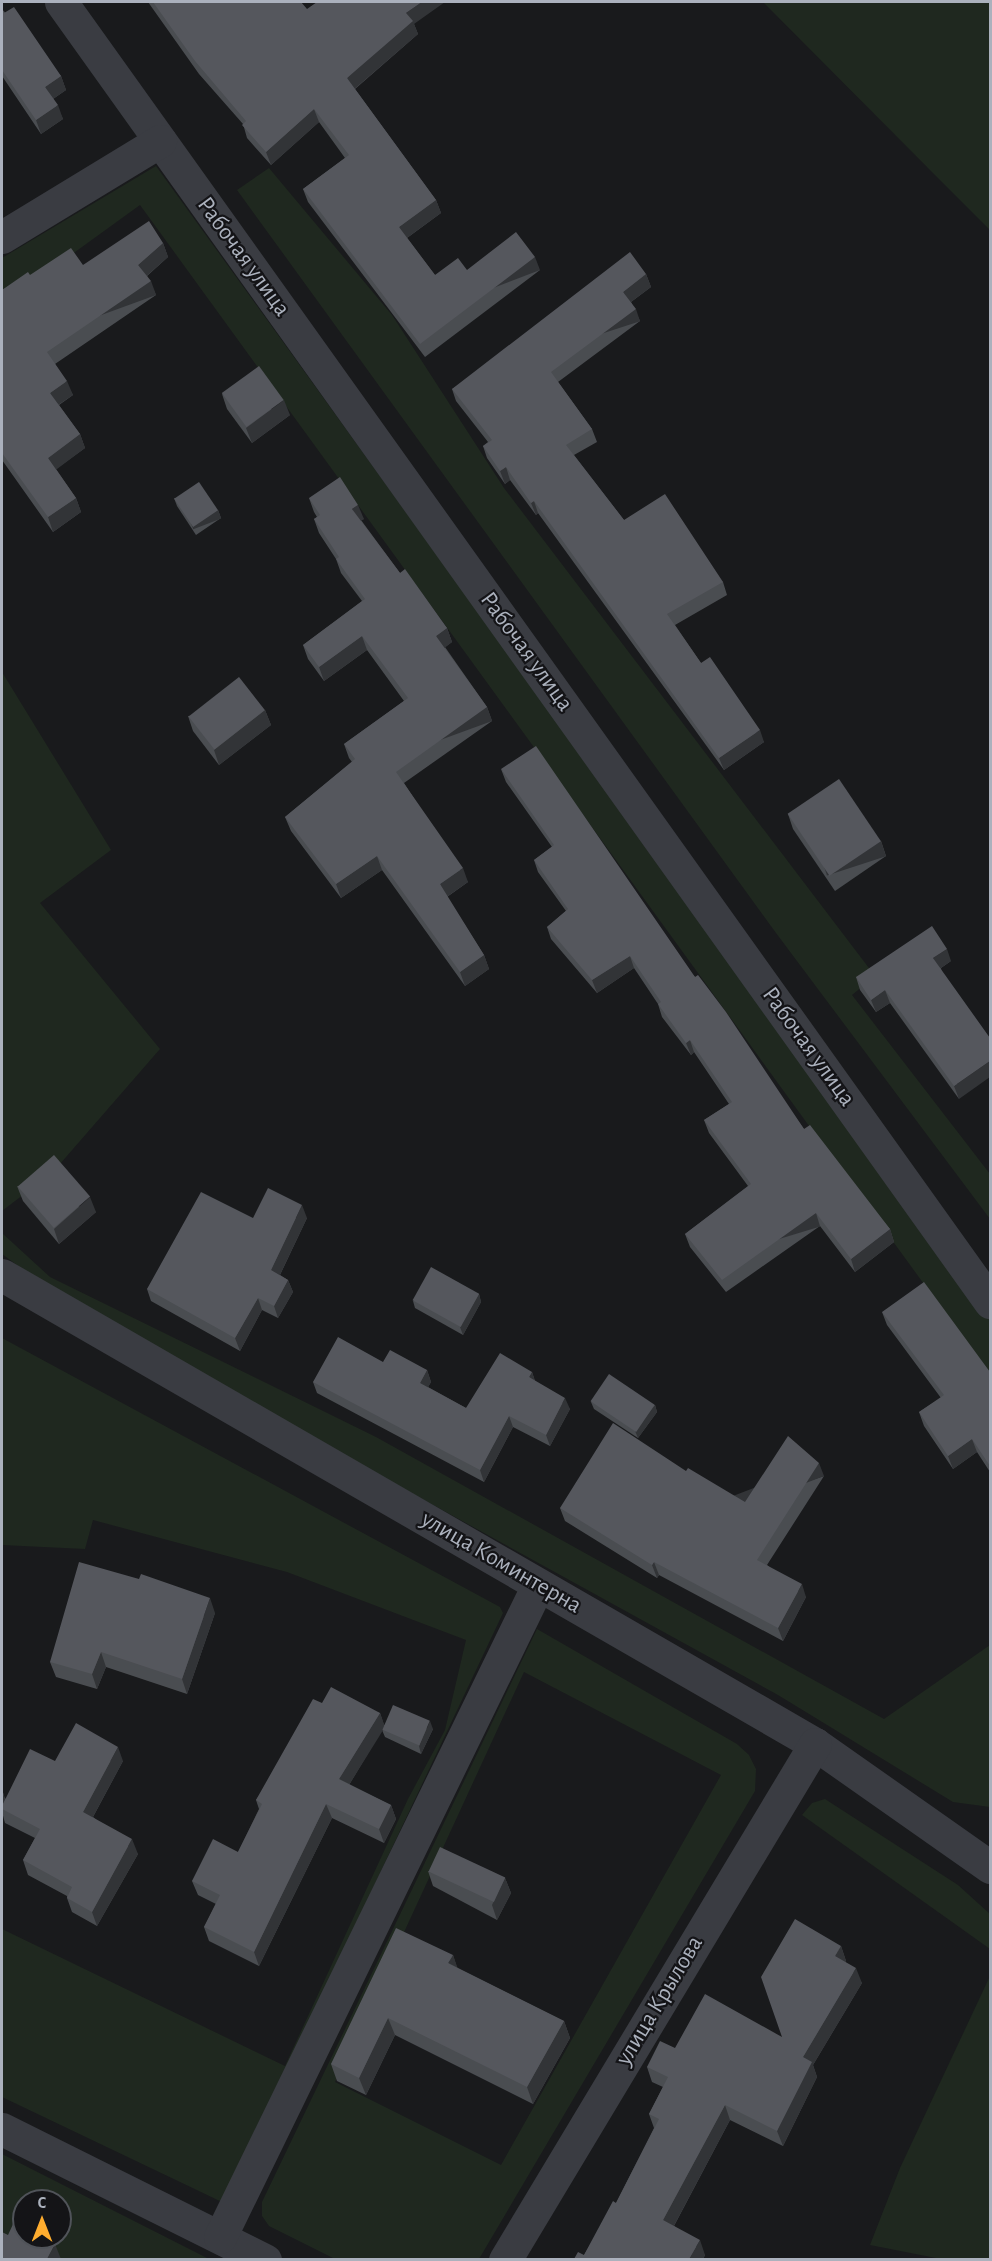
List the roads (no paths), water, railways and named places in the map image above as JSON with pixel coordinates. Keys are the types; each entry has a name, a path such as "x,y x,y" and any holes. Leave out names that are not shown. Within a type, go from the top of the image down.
{"street":[{"name":"Рабочая улица","path":"61,2 990,1302"},
{"path":"2,237 160,141"},
{"name":"улица Коминтерна","path":"2,1275 815,1744 990,1867"},
{"path":"220,2236 538,1585"},
{"name":"улица Крылова","path":"505,2259 815,1744"},
{"path":"2,2129 265,2259"}]}
